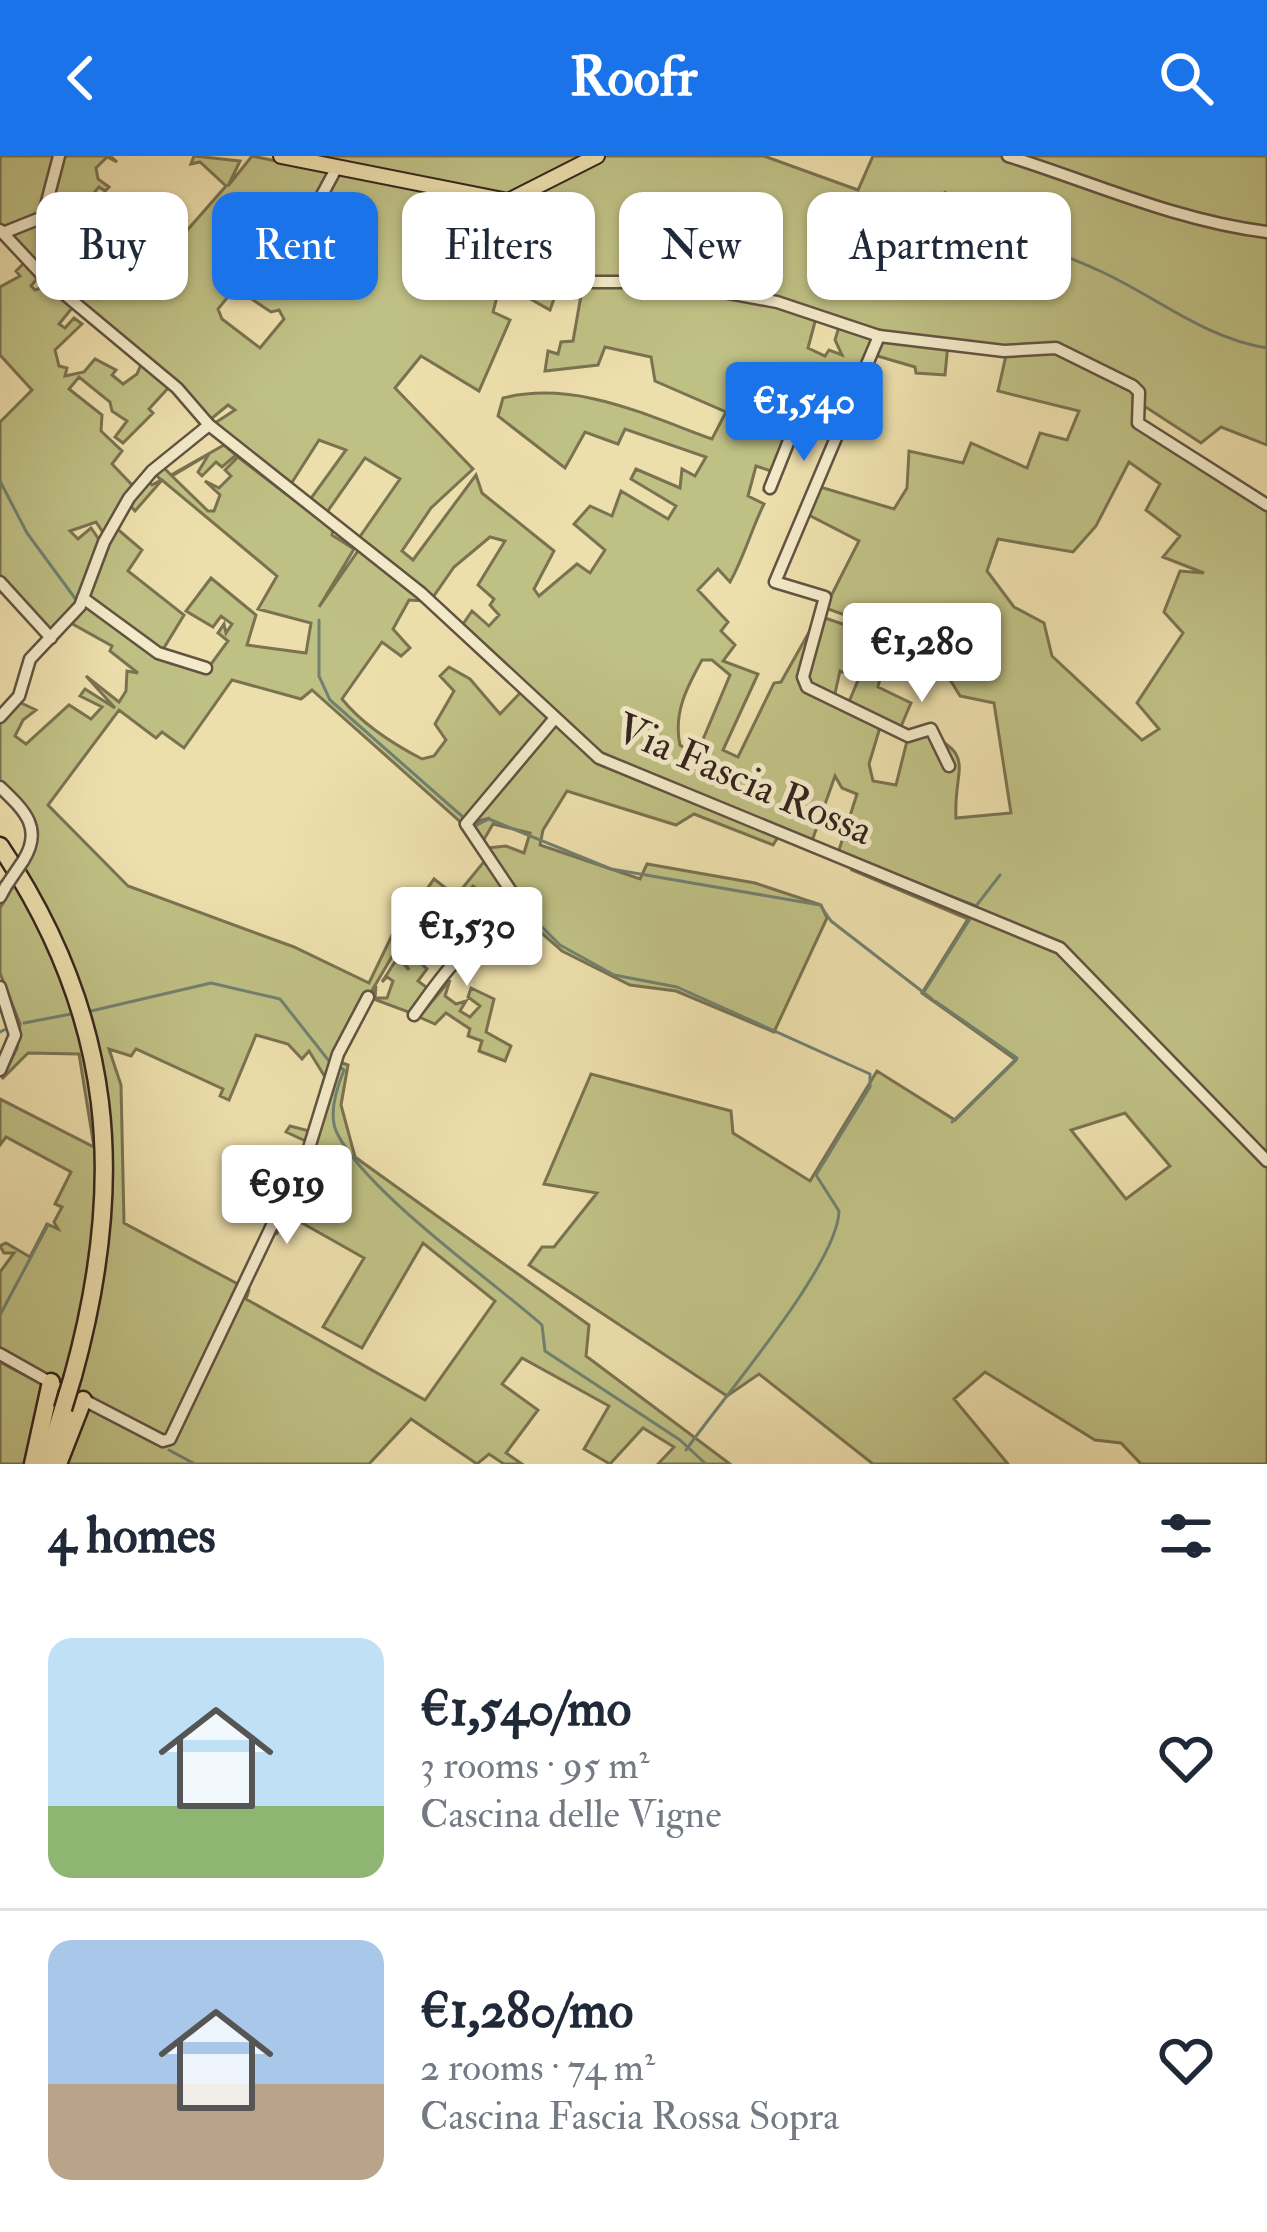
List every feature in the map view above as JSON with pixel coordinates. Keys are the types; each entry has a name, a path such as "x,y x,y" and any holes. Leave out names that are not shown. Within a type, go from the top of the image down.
{"highway":[{"path":"0,846 59,954 96,1065 107,1204 93,1305 46,1464"},
{"path":"33,1464 51,1382"},
{"path":"58,1464 83,1400"}],"main road":[{"path":"526,192 597,156"},
{"path":"290,157 453,192"}],"street":[{"path":"2,231 43,217 59,156"},
{"path":"1008,156 1060,178 1234,228 1267,232"},
{"path":"324,192 337,167"},
{"name":"Via Fascia Rossa","path":"2,231 45,278 177,388 209,425 421,593 614,767 1060,948 1267,1161"},
{"path":"595,283 669,282 777,302 879,336 985,350 1056,348 1133,386 1139,392 1136,417 1141,426 1267,505"},
{"path":"879,336 776,582 824,594 803,677 807,687 908,736 931,729 950,766"},
{"path":"770,488 796,423 838,434"},
{"path":"0,717 19,696 30,659 83,598 104,542 129,498 152,471 209,425"},
{"path":"0,582 51,638"},
{"path":"83,598 158,653 206,668"},
{"path":"498,946 529,918 466,824 555,718"},
{"path":"0,787 32,825 33,839 3,892"},
{"path":"414,1015 448,975 457,956 488,933 515,898"},
{"path":"0,987 14,1025 0,1070"},
{"path":"0,1354 163,1441 173,1434 308,1148 338,1054 368,997"}],"green space":[{"path":"0,156 55,156 47,192 36,192 36,217 0,229"},
{"path":"62,156 110,156 117,162 107,157 96,168 98,179 109,187 105,191 99,187 95,192 52,192"},
{"path":"194,156 240,161 228,186 252,156 427,192 402,192 402,300 496,300 493,312 510,320 479,391 421,356 395,388 473,469 431,508 402,551 413,560 476,475 482,493 554,551 534,589 539,596 577,564 590,573 605,550 574,524 590,506 612,516 621,491 668,519 676,506 631,479 636,469 680,488 682,469 695,476 706,457 625,429 618,444 585,432 565,468 498,416 503,398 557,393 584,397 712,439 726,412 655,381 651,357 605,347 598,365 545,371 548,351 558,354 561,342 573,341 580,300 595,300 595,284 619,285 619,300 748,300 816,318 808,348 825,356 829,350 842,355 835,340 839,327 876,338 836,435 800,423 771,491 764,490 771,471 756,466 748,496 764,504 735,572 730,582 718,569 698,590 728,622 721,631 735,645 723,661 758,674 723,750 738,757 774,683 781,682 821,611 802,685 881,724 869,764 873,781 896,785 908,737 921,731 957,756 956,818 1011,813 994,703 960,696 949,678 924,676 876,652 868,668 881,674 878,687 911,703 899,731 848,704 859,678 840,671 834,698 806,681 822,617 890,640 896,633 825,608 859,541 805,513 817,486 894,509 907,488 909,451 963,463 971,443 1027,468 1040,433 1067,440 1079,411 998,391 1007,351 893,335 773,300 783,300 783,192 619,192 619,278 595,276 595,192 534,192 602,156 764,156 858,190 873,156 1267,156 1267,445 1221,427 1201,443 1144,406 1132,388 1145,431 1267,508 1267,1464 1141,1464 1121,1443 1095,1440 985,1372 954,1399 1008,1464 873,1464 759,1374 727,1396 529,1265 542,1247 554,1247 597,1193 544,1184 591,1074 731,1111 733,1133 810,1181 877,1071 955,1120 1016,1060 922,993 968,919 852,870 855,864 838,853 857,794 842,788 835,776 812,841 600,756 461,627 472,611 489,626 499,615 490,605 494,599 478,585 505,541 490,537 454,567 431,600 359,538 400,479 365,458 325,515 309,501 346,450 319,440 289,487 215,423 235,410 228,405 211,419 74,300 188,300 188,229 212,202 212,300 225,300 218,309 222,319 260,348 284,319 279,310 271,312 253,300 378,300 378,192 221,192 226,186 200,162 191,164","holes":["1129,462 1160,484 1146,510 1180,536 1163,557 1204,573 1180,571 1164,612 1183,633 1137,703 1159,729 1142,740 1052,656 1044,623 1014,607 987,571 998,539 1073,552 1096,526","702,660 712,660 730,675 696,756 680,745 678,722","1125,1113 1170,1166 1126,1199 1071,1130"]},
{"path":"302,156 587,156 517,192 495,192"},
{"path":"36,224 36,265 10,234"},
{"path":"26,261 36,271 31,286 36,300 65,300 73,307 59,324 65,328 74,318 82,324 55,350 59,366 67,368 65,376 84,372 95,359 116,370 112,375 123,384 137,374 142,362 169,387 149,409 153,413 123,443 115,437 127,421 112,411 110,402 79,377 69,389 102,415 101,431 122,451 112,464 134,487 127,498 148,481 152,485 161,480 155,474 163,467 171,475 224,445 236,455 222,467 216,462 202,476 198,472 209,454 172,476 208,511 214,511 220,495 205,481 219,488 231,476 225,470 238,457 333,530 332,535 354,549 319,607 360,548 426,601 409,600 393,629 410,648 401,656 382,642 342,699 369,725 422,759 434,756 446,740 435,724 454,691 440,676 449,667 470,679 500,714 523,690 550,720 464,825 312,690 301,699 232,680 184,748 162,732 156,738 119,710 48,805 128,886 294,947 369,983 397,925 400,943 335,1053 337,1061 348,1065 341,1105 355,1157 589,1325 586,1356 730,1464 658,1464 674,1447 643,1428 610,1464 584,1449 609,1406 522,1358 502,1384 538,1410 506,1453 522,1464 504,1464 489,1454 477,1464 411,1419 369,1464 61,1464 86,1402 86,1395 75,1392 106,1258 107,1126 80,996 23,871 36,832 29,811 0,780 0,721 19,702 36,710 23,720 15,736 26,744 69,705 91,719 102,707 80,696 85,689 115,708 86,676 119,702 126,691 127,671 138,673 110,651 112,646 69,622 86,599 114,526 142,550 128,571 184,615 159,656 206,671 228,641 218,633 224,624 226,633 232,624 221,616 213,627 186,611 211,578 256,615 247,645 306,653 311,623 258,609 277,576 162,480 135,511 129,504 134,496 125,501 104,534 96,522 70,531 78,539 91,528 100,541 79,601 53,633 0,579 0,422 32,390 0,355 0,287 20,276 16,271","holes":["256,1035 288,1044 302,1059 309,1051 325,1077 309,1131 290,1126 286,1132 314,1145 274,1229 277,1233 288,1215 364,1258 323,1327 362,1348 423,1243 495,1301 425,1400 246,1299 249,1290 124,1223 121,1085 109,1049 131,1056 136,1049 223,1089 220,1096 229,1100"]},
{"path":"532,300 554,300 550,310"},
{"path":"881,339 948,344 945,375 916,373 915,367 874,355"},
{"path":"558,722 597,759 780,834 773,845 694,814 676,825 567,791 543,830 540,845 640,879 647,864 755,883 821,905 827,918 774,1032 676,991 630,985 562,951 529,922 487,848 506,846 524,853 530,833 493,824 483,841 473,827 490,818 471,823"},
{"path":"487,858 513,897 503,913 492,905 484,907 485,895 473,886 463,897 482,912 491,929 427,889 434,879 456,896"},
{"path":"17,880 71,1009 99,1147 98,1242 63,1385 0,1352 0,1272 14,1253 4,1253 0,1246 6,1243 30,1257 47,1224 58,1229 54,1222 62,1207 55,1204 71,1172 6,1137 0,1145 0,1099 94,1147 79,1054 28,1053 2,1079 17,1048 20,1024 0,973 0,908"},
{"path":"405,948 427,969 418,981 430,990 411,1013 376,1000 371,996 376,986 375,998 387,998 393,981 387,977 382,982 398,957 409,970 400,954"},
{"path":"450,980 445,996 456,1004 466,1001 460,1011 470,1017 480,1006 468,997 471,988 494,999 486,1032 511,1046 505,1061 479,1051 482,1041 468,1036 470,1029 446,1013 435,1024 419,1017"},
{"path":"0,1362 47,1387 29,1464 0,1464"}],"waterway":[{"path":"1071,258 1202,326 1267,348"},
{"path":"0,481 27,533 77,601 72,607"},
{"path":"319,620 319,676 330,700 464,818"},
{"path":"473,826 489,819 611,869 820,905 831,921 932,999"},
{"path":"891,873 976,906 1000,875"},
{"path":"924,992 973,914"},
{"path":"533,918 560,945 614,975 677,987 870,1074 870,1087 816,1175 839,1211 834,1235 775,1332 686,1450"},
{"path":"91,1011 211,983 280,999 329,1061"},
{"path":"935,1001 1017,1058 952,1122"},
{"path":"24,1023 71,1014"},
{"path":"0,1032 6,1029"},
{"path":"340,1067 344,1070 334,1126 374,1181 430,1234 542,1325 545,1351 680,1440 706,1464"},
{"path":"0,1315 48,1225"},
{"path":"169,1450 195,1464"}]}
